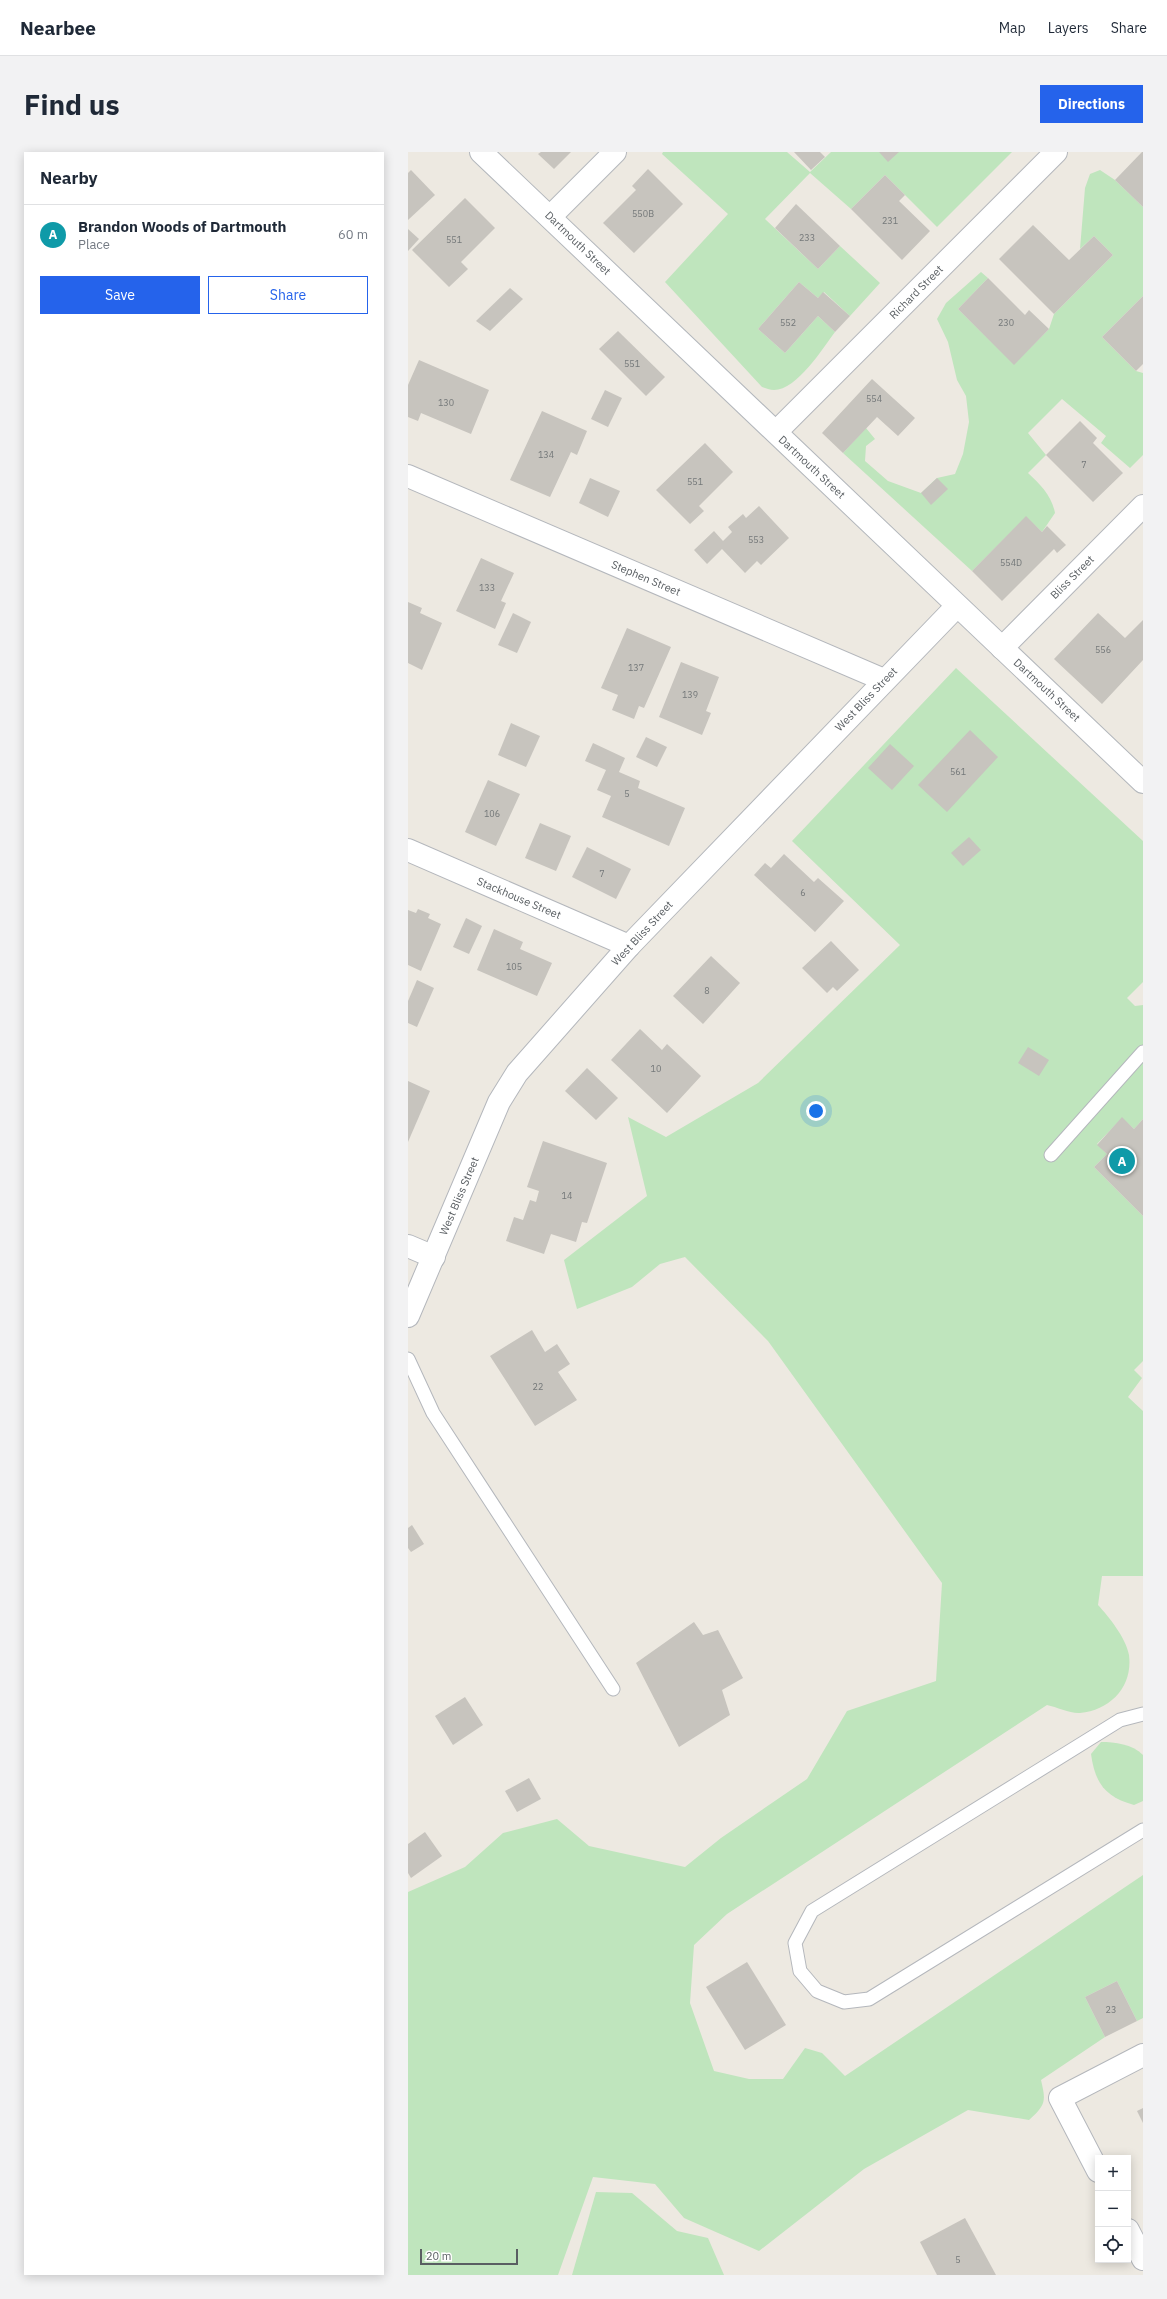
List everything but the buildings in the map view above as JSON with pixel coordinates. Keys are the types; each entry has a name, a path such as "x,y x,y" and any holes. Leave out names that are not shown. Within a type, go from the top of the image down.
{"street":[{"name":"Dartmouth Street","path":"481,152 1143,782"},
{"path":"550,217 615,152"},
{"name":"Richard Street","path":"776,432 1056,152"},
{"name":"Stephen Street","path":"408,476 884,680"},
{"name":"Bliss Street","path":"1002,648 1143,506"},
{"name":"West Bliss Street","path":"408,1316 499,1102 518,1073 629,946 957,606"},
{"name":"Stackhouse Street","path":"408,850 629,946"},
{"path":"408,1246 434,1257"},
{"path":"1095,2166 1060,2098 1143,2055"}],"lane":[{"path":"1052,1155 1143,1052"},
{"path":"408,1359 433,1413 613,1688"},
{"path":"1143,1714 1120,1720 812,1911 795,1943 800,1971 817,1992 844,2002 869,1998 1143,1830"}],"green space":[{"path":"663,152 787,152 810,172 831,152 1012,152 937,227 885,175 851,209 810,173 765,219 818,269 840,246 880,283 850,316 824,292 818,298 799,282 758,329 785,353 818,316 835,332 809,367 800,376 783,388 774,390 762,387 665,282 728,214 662,154"},
{"path":"1100,170 1115,180 1143,207 1143,296 1102,337 1136,371 1143,373 1143,455 1130,468 1101,443 1106,436 1062,399 1028,433 1046,455 1028,473 1041,486 1048,496 1055,513 1042,532 1026,517 972,571 843,453 866,428 875,439 866,446 865,461 888,481 921,493 937,478 955,474 963,454 969,422 966,396 957,380 948,342 937,319 946,303 981,272 988,278 958,309 1014,364 1049,329 1054,314 1113,255 1094,236 1080,249 1085,188 1090,174"},
{"path":"956,668 1143,841 1143,982 1127,998 1135,1006 1143,1005 1143,1119 1134,1129 1122,1118 1097,1144 1107,1154 1094,1167 1143,1216 1143,1361 1134,1370 1142,1378 1128,1397 1143,1411 1143,1576 1102,1576 1098,1605 1116,1628 1127,1648 1129,1655 1129,1666 1127,1677 1118,1694 1110,1702 1091,1711 1076,1713 1047,1705 727,1914 694,1945 690,2003 714,2071 749,2079 783,2079 805,2048 822,2053 845,2076 1143,1875 1143,2018 1137,2021 1117,1981 1085,1997 1105,2037 1041,2080 1044,2093 1042,2106 1029,2120 968,2110 864,2169 759,2251 684,2218 655,2184 593,2177 558,2275 408,2275 408,1892 465,1867 503,1833 557,1819 589,1846 685,1867 721,1838 807,1779 847,1711 936,1681 942,1583 768,1341 685,1257 660,1264 632,1287 577,1309 564,1260 647,1196 628,1117 666,1137 758,1083 900,945 792,841"},
{"path":"1101,1742 1112,1742 1129,1746 1139,1751 1143,1755 1143,1801 1134,1805 1124,1802 1109,1793 1103,1787 1095,1773 1091,1754"},
{"path":"596,2192 632,2193 677,2231 708,2238 724,2275 572,2275"}],"place":[{"name":"Brandon Woods of Dartmouth","path":"1122,1161"}]}
